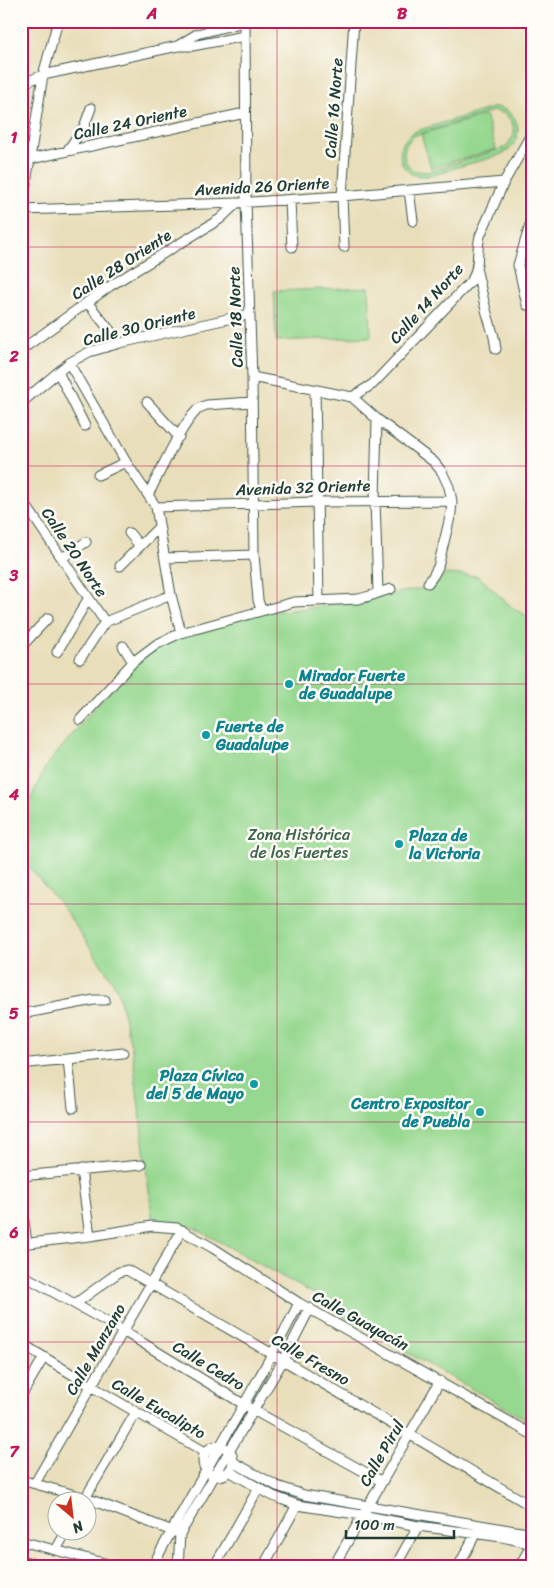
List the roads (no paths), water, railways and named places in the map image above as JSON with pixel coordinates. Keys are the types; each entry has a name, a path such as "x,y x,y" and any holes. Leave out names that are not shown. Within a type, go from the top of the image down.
{"street":[{"path":"22,212 25,160 43,75 58,21"},
{"name":"Calle 16 Norte","path":"344,247 342,196 354,21"},
{"path":"178,46 197,34 246,22"},
{"name":"Calle 18 Norte","path":"246,22 246,202 252,377 254,555 258,600 261,610"},
{"path":"21,84 43,75 178,46 192,46 245,36"},
{"path":"67,151 84,127 91,108"},
{"name":"Calle 24 Oriente","path":"25,160 246,113"},
{"name":"Calle 14 Norte","path":"352,397 373,384 466,287 477,272 477,246 480,236 504,182 532,133"},
{"name":"Avenida 26 Oriente","path":"22,212 290,200 504,182"},
{"path":"409,190 412,221"},
{"path":"290,200 292,247"},
{"name":"Calle 28 Oriente","path":"21,350 110,286 220,219 237,203"},
{"path":"527,306 518,265 533,215"},
{"path":"477,272 496,349"},
{"path":"87,302 120,343"},
{"name":"Calle 30 Oriente","path":"21,404 69,363 89,352 120,343 250,314"},
{"path":"69,363 126,462 156,507 171,595 181,632"},
{"path":"58,372 85,426"},
{"path":"252,377 352,397 377,419 434,462 442,472 449,487 452,501 451,513 438,567 428,583"},
{"path":"314,390 319,600"},
{"path":"147,402 179,438"},
{"path":"148,496 196,410 201,406 252,402"},
{"path":"377,419 375,500 378,592"},
{"path":"98,475 126,462"},
{"name":"Calle 20 Norte","path":"21,498 105,622"},
{"name":"Avenida 32 Oriente","path":"156,507 375,500 452,501"},
{"path":"120,566 158,527"},
{"path":"129,533 140,546"},
{"path":"62,558 86,542"},
{"path":"166,558 254,555"},
{"path":"80,720 133,662 157,644 181,632 294,602 369,597 390,589"},
{"path":"80,660 105,622 171,595"},
{"path":"57,652 88,599"},
{"path":"21,647 48,618"},
{"path":"123,646 133,662"},
{"path":"21,1014 94,1000 105,1000"},
{"path":"21,1064 123,1053"},
{"path":"68,1059 73,1108"},
{"path":"21,1176 141,1164"},
{"path":"81,1170 90,1236"},
{"path":"21,1200 24,1244 152,1226 180,1229"},
{"name":"Calle Manzano","path":"35,1483 151,1283 180,1229"},
{"name":"Calle Guayacán","path":"180,1229 299,1303 533,1435"},
{"name":"Calle Fresno","path":"75,1304 124,1270 128,1270 284,1359 533,1507"},
{"name":"Calle Cedro","path":"21,1274 123,1332 253,1410 381,1481"},
{"path":"152,1567 171,1530 274,1354 299,1303"},
{"path":"178,1567 180,1534 284,1359 310,1308"},
{"name":"Calle Eucalipto","path":"21,1343 205,1452"},
{"path":"21,1396 44,1357"},
{"name":"Calle Pirul","path":"333,1567 381,1481 440,1382"},
{"path":"90,1490 136,1412"},
{"path":"233,1462 229,1471 215,1476 206,1470 203,1459 205,1452 213,1446 220,1446 229,1451 233,1462 277,1486 304,1495 451,1520 504,1533 532,1544 519,1567"},
{"path":"229,1471 273,1496 297,1505 448,1530 476,1533 533,1534"},
{"path":"21,1480 57,1490"},
{"path":"273,1496 277,1486"},
{"path":"214,1567 258,1488"},
{"path":"98,1504 180,1534"},
{"path":"263,1567 297,1505"},
{"path":"448,1530 451,1520"},
{"path":"395,1567 418,1526"},
{"path":"458,1567 476,1533"},
{"path":"56,1550 62,1540"},
{"path":"21,1541 119,1567"},
{"path":"21,1560 44,1567"}],"place":[{"name":"Mirador Fuerte de Guadalupe","path":"289,684"},
{"name":"Fuerte de Guadalupe","path":"206,735"},
{"name":"Plaza de la Victoria","path":"399,844"},
{"name":"Plaza Cívica del 5 de Mayo","path":"254,1084"},
{"name":"Centro Expositor de Puebla","path":"480,1112"}],"park label":[{"name":"Zona Histórica de los Fuertes","path":"299,843"}]}
